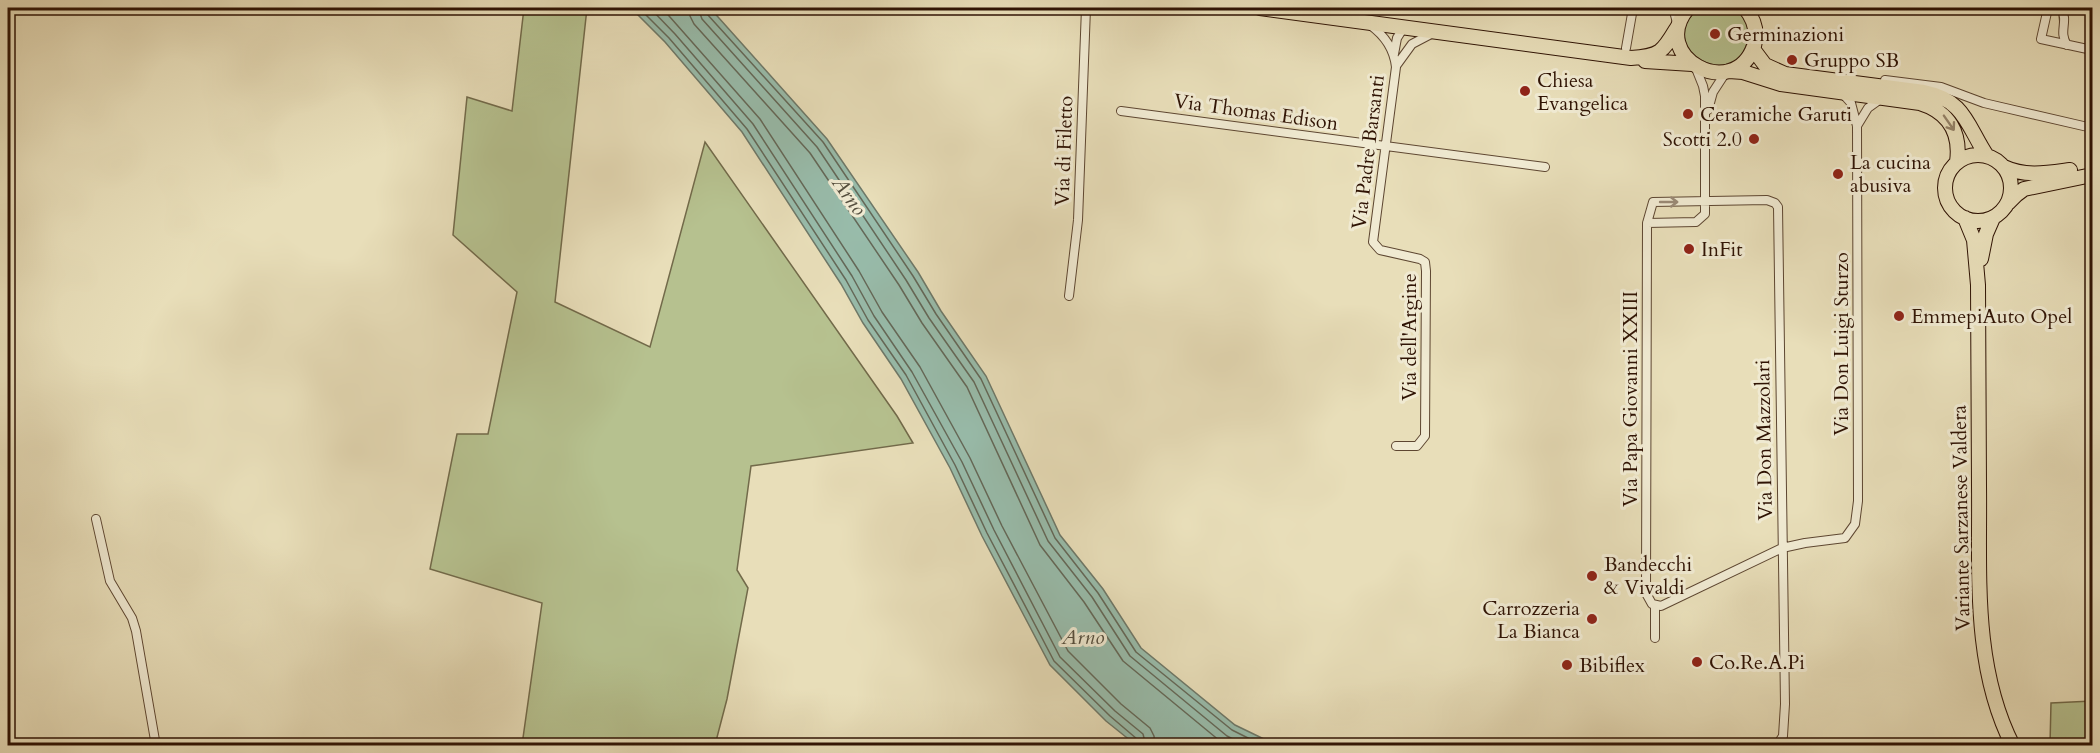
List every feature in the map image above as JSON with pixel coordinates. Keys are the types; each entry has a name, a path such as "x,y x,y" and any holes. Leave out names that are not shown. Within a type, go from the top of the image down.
{"main road":[{"path":"1260,8 1443,33 1650,57 1662,51 1688,8"},
{"path":"1727,71 1743,62 1753,49 1756,37 1750,11"},
{"path":"1678,26 1679,45 1694,65"},
{"path":"1753,49 1765,65 1785,74 1940,96 1966,117 1987,156"},
{"path":"1629,53 1646,62 1694,65 1713,73 1738,70 1781,84 1920,103 1942,114 1956,133 1959,149 1957,162 1947,176 1945,192 1952,208 1965,218 1979,221 1993,218 2024,189 2092,175"},
{"path":"1957,162 1971,155 1987,156 1999,162 2009,176 2011,185 2011,195 2007,205"},
{"path":"2004,167 2014,172 2031,174 2092,167"},
{"path":"1965,218 1974,240 1978,285"},
{"path":"1978,285 1983,244 1993,218"},
{"name":"Variante Sarzanese Valdera","path":"1978,285 1979,558 1982,630 1993,696 2013,746"}],"street":[{"name":"Via di Filetto","path":"1069,296 1078,210 1086,8"},
{"path":"1629,53 1633,8"},
{"path":"1673,8 1678,26"},
{"path":"2048,8 2041,39 2092,50"},
{"path":"2061,8 2065,17 2062,36 2067,45"},
{"name":"Via Padre Barsanti","path":"1365,22 1385,39 1394,54"},
{"name":"Via Padre Barsanti","path":"1373,241 1395,67 1395,42 1404,27"},
{"path":"1404,27 1408,41 1407,49"},
{"name":"Via Padre Barsanti","path":"1395,67 1407,49 1416,41 1426,35 1443,33"},
{"path":"1647,223 1696,222 1704,216 1706,119 1703,86 1694,65"},
{"path":"1706,119 1713,92 1727,71"},
{"path":"1885,80 1932,85 1991,105 2092,128"},
{"name":"Via Don Luigi Sturzo","path":"1782,548 1845,538 1852,531 1857,516 1857,126 1851,103 1842,93"},
{"path":"1857,126 1868,108 1882,98"},
{"name":"Via Thomas Edison","path":"1121,111 1545,167"},
{"name":"Via Don Mazzolari","path":"1647,223 1653,202 1767,200 1775,203 1779,210 1785,726 1783,736 1777,745"},
{"name":"Via Papa Giovanni XXIII","path":"1647,223 1646,575 1647,595 1655,606 1654,638"},
{"name":"Via dell'Argine","path":"1373,241 1378,249 1418,258 1426,266 1425,436 1417,446 1396,446"},
{"path":"96,519 110,581 132,618 136,631 156,746"},
{"path":"1655,606 1670,603 1782,548"}],"shaded area":[{"path":"524,8 587,8 555,302 650,347 705,142 897,416 913,443 751,466 737,570 748,588 727,699 715,745 522,745 542,603 430,569 457,434 488,434 517,292 453,235 467,97 512,111"},
{"path":"1698,8 1735,8 1742,14 1748,26 1749,35 1740,56 1728,64 1714,65 1700,60 1690,50 1684,38 1686,23"},
{"path":"2092,701 2092,745 2050,745 2051,703"}],"water":[{"name":"Arno","path":"631,8 710,8 827,139 986,376 1060,535 1103,589 1141,648 1235,725 1268,741 1285,745 1136,745 1106,721 1050,665 982,536 950,468 901,379 863,323 841,284 742,132 665,42"}],"place":[{"name":"Germinazioni","path":"1715,34"},
{"name":"Gruppo SB","path":"1792,60"},
{"name":"Chiesa Evangelica","path":"1525,91"},
{"name":"Ceramiche Garuti","path":"1688,114"},
{"name":"Scotti 2.0","path":"1754,139"},
{"name":"La cucina abusiva","path":"1838,174"},
{"name":"InFit","path":"1689,249"},
{"name":"EmmepiAuto Opel","path":"1899,316"},
{"name":"Bandecchi & Vivaldi","path":"1592,576"},
{"name":"Carrozzeria La Bianca","path":"1592,619"},
{"name":"Co.Re.A.Pi","path":"1697,662"},
{"name":"Bibiflex","path":"1567,665"}]}
